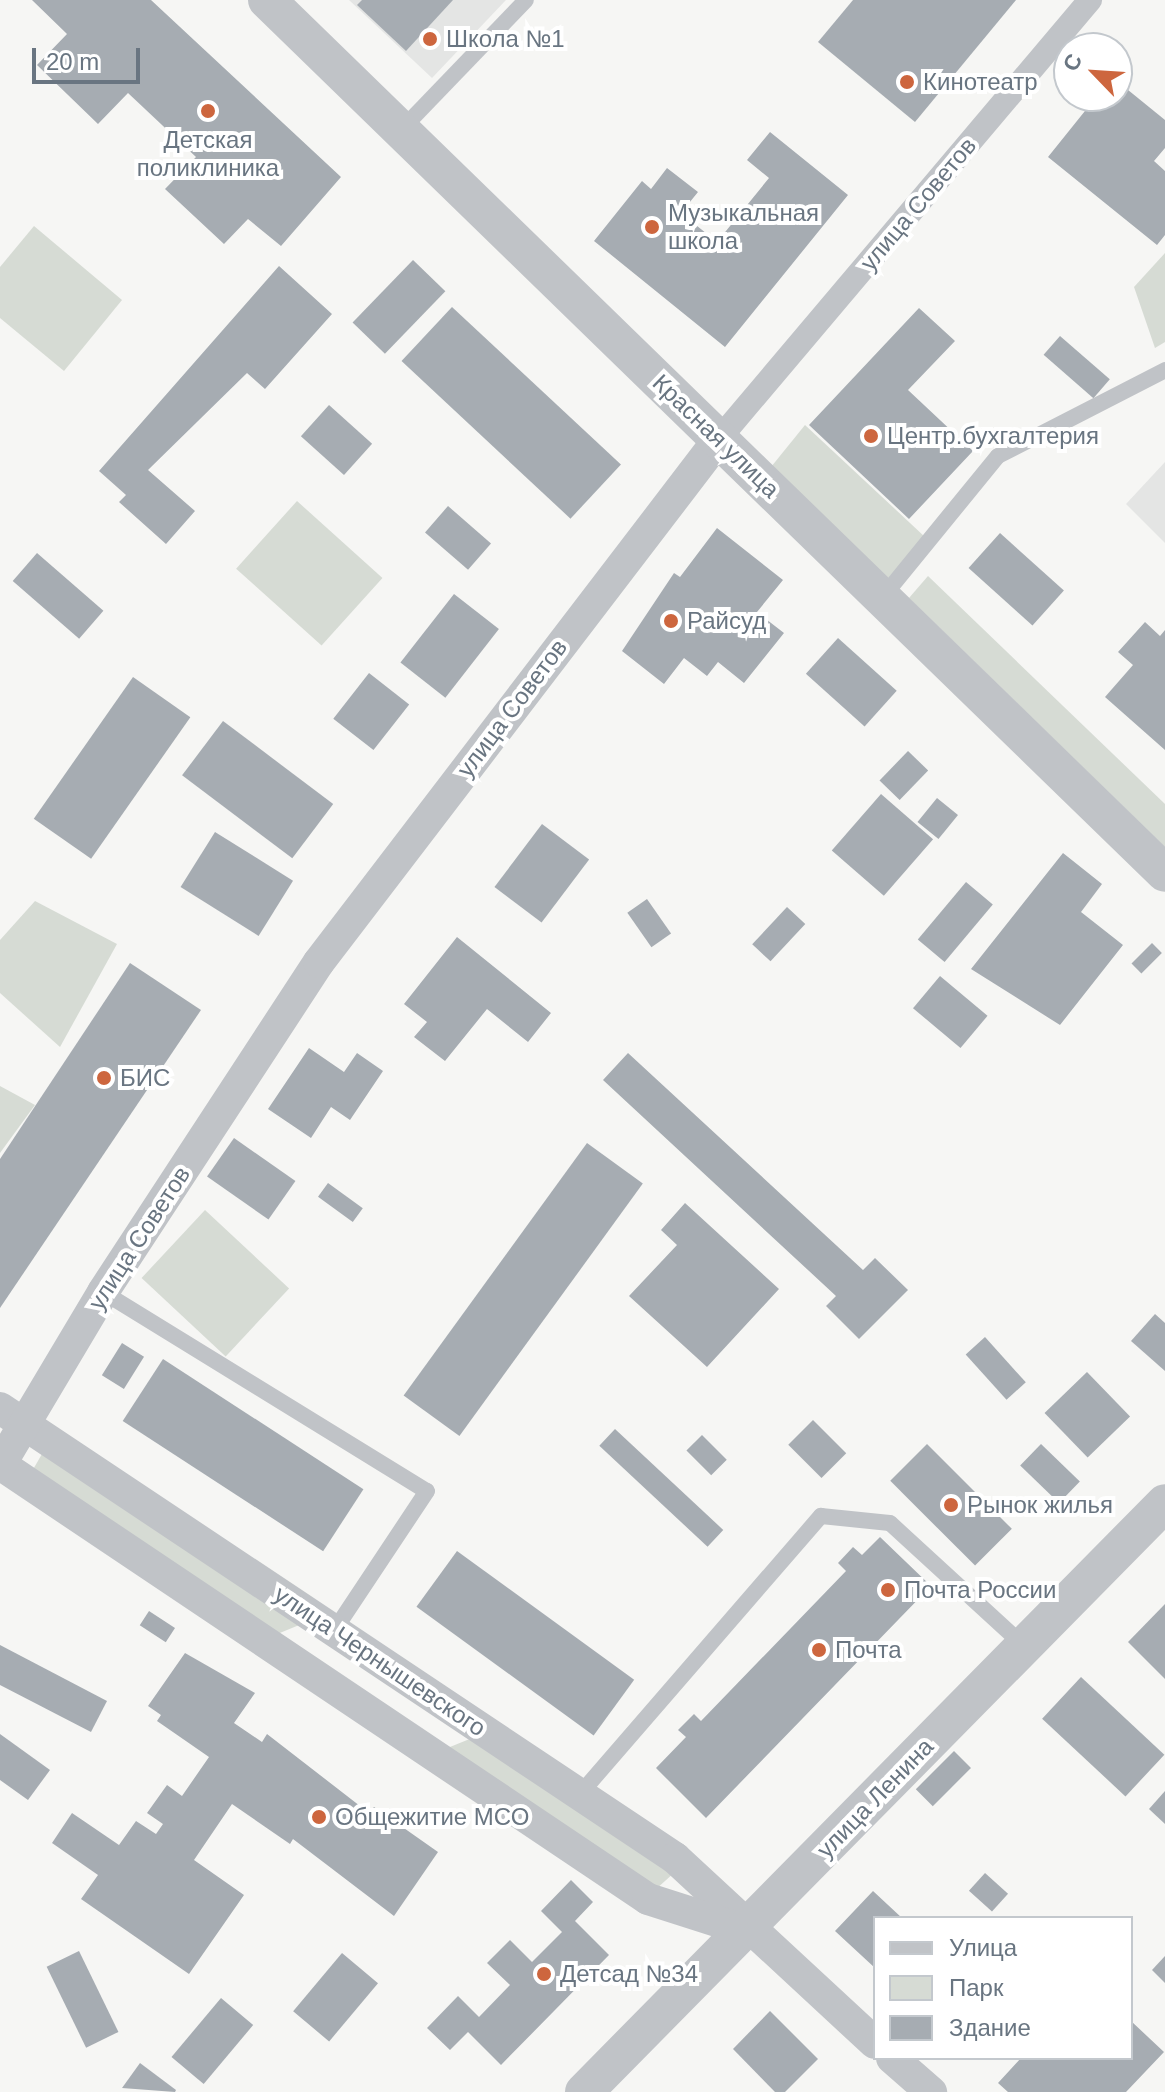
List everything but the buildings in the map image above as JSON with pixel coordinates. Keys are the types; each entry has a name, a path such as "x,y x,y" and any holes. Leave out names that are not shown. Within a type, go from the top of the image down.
{"street":[{"name":"Красная улица","path":"267,0 1165,873"},
{"name":"улица Советов","path":"0,1465 11,1415 103,1292 319,962 719,439 1090,0"},
{"name":"улица Чернышевского","path":"11,1415 675,1858 746,1930 873,2041"},
{"name":"улица Чернышевского","path":"0,1465 648,1899 746,1930"},
{"name":"улица Ленина","path":"584,2092 1165,1503"},
{"path":"894,2060 931,2092"}],"lane":[{"path":"401,130 526,0"},
{"path":"882,598 998,456 1165,370"},
{"path":"103,1292 427,1491 334,1631"},
{"path":"580,1794 821,1516 890,1523 1024,1646"}],"shaded area":[{"name":"Школа №1","path":"349,0 506,0 432,78"},
{"path":"1165,462 1165,543 1126,504"}],"green space":[{"path":"34,226 122,300 64,371 0,318 0,267"},
{"path":"1165,253 1165,342 1155,348 1134,287"},
{"path":"805,425 925,537 884,583 771,467"},
{"path":"297,501 382,578 322,646 236,569"},
{"path":"928,576 1165,804 1165,847 909,598"},
{"path":"35,901 117,944 60,1047 0,993 0,940"},
{"path":"0,1086 35,1105 0,1153"},
{"path":"205,1210 289,1288 226,1356 142,1278"},
{"path":"46,1447 309,1621 270,1637 31,1473"},
{"path":"477,1736 675,1872 655,1890 445,1749"}],"place":[{"name":"Школа №1","path":"430,39"},
{"name":"Кинотеатр","path":"907,82"},
{"name":"Детская поликлиника","path":"208,111"},
{"name":"Музыкальная школа","path":"652,227"},
{"name":"Центр.бухгалтерия","path":"871,436"},
{"name":"Райсуд","path":"671,621"},
{"name":"БИС","path":"104,1078"},
{"name":"Рынок жилья","path":"951,1505"},
{"name":"Почта России","path":"888,1590"},
{"name":"Почта","path":"819,1650"},
{"name":"Общежитие МСО","path":"319,1817"},
{"name":"Детсад №34","path":"544,1974"}]}
